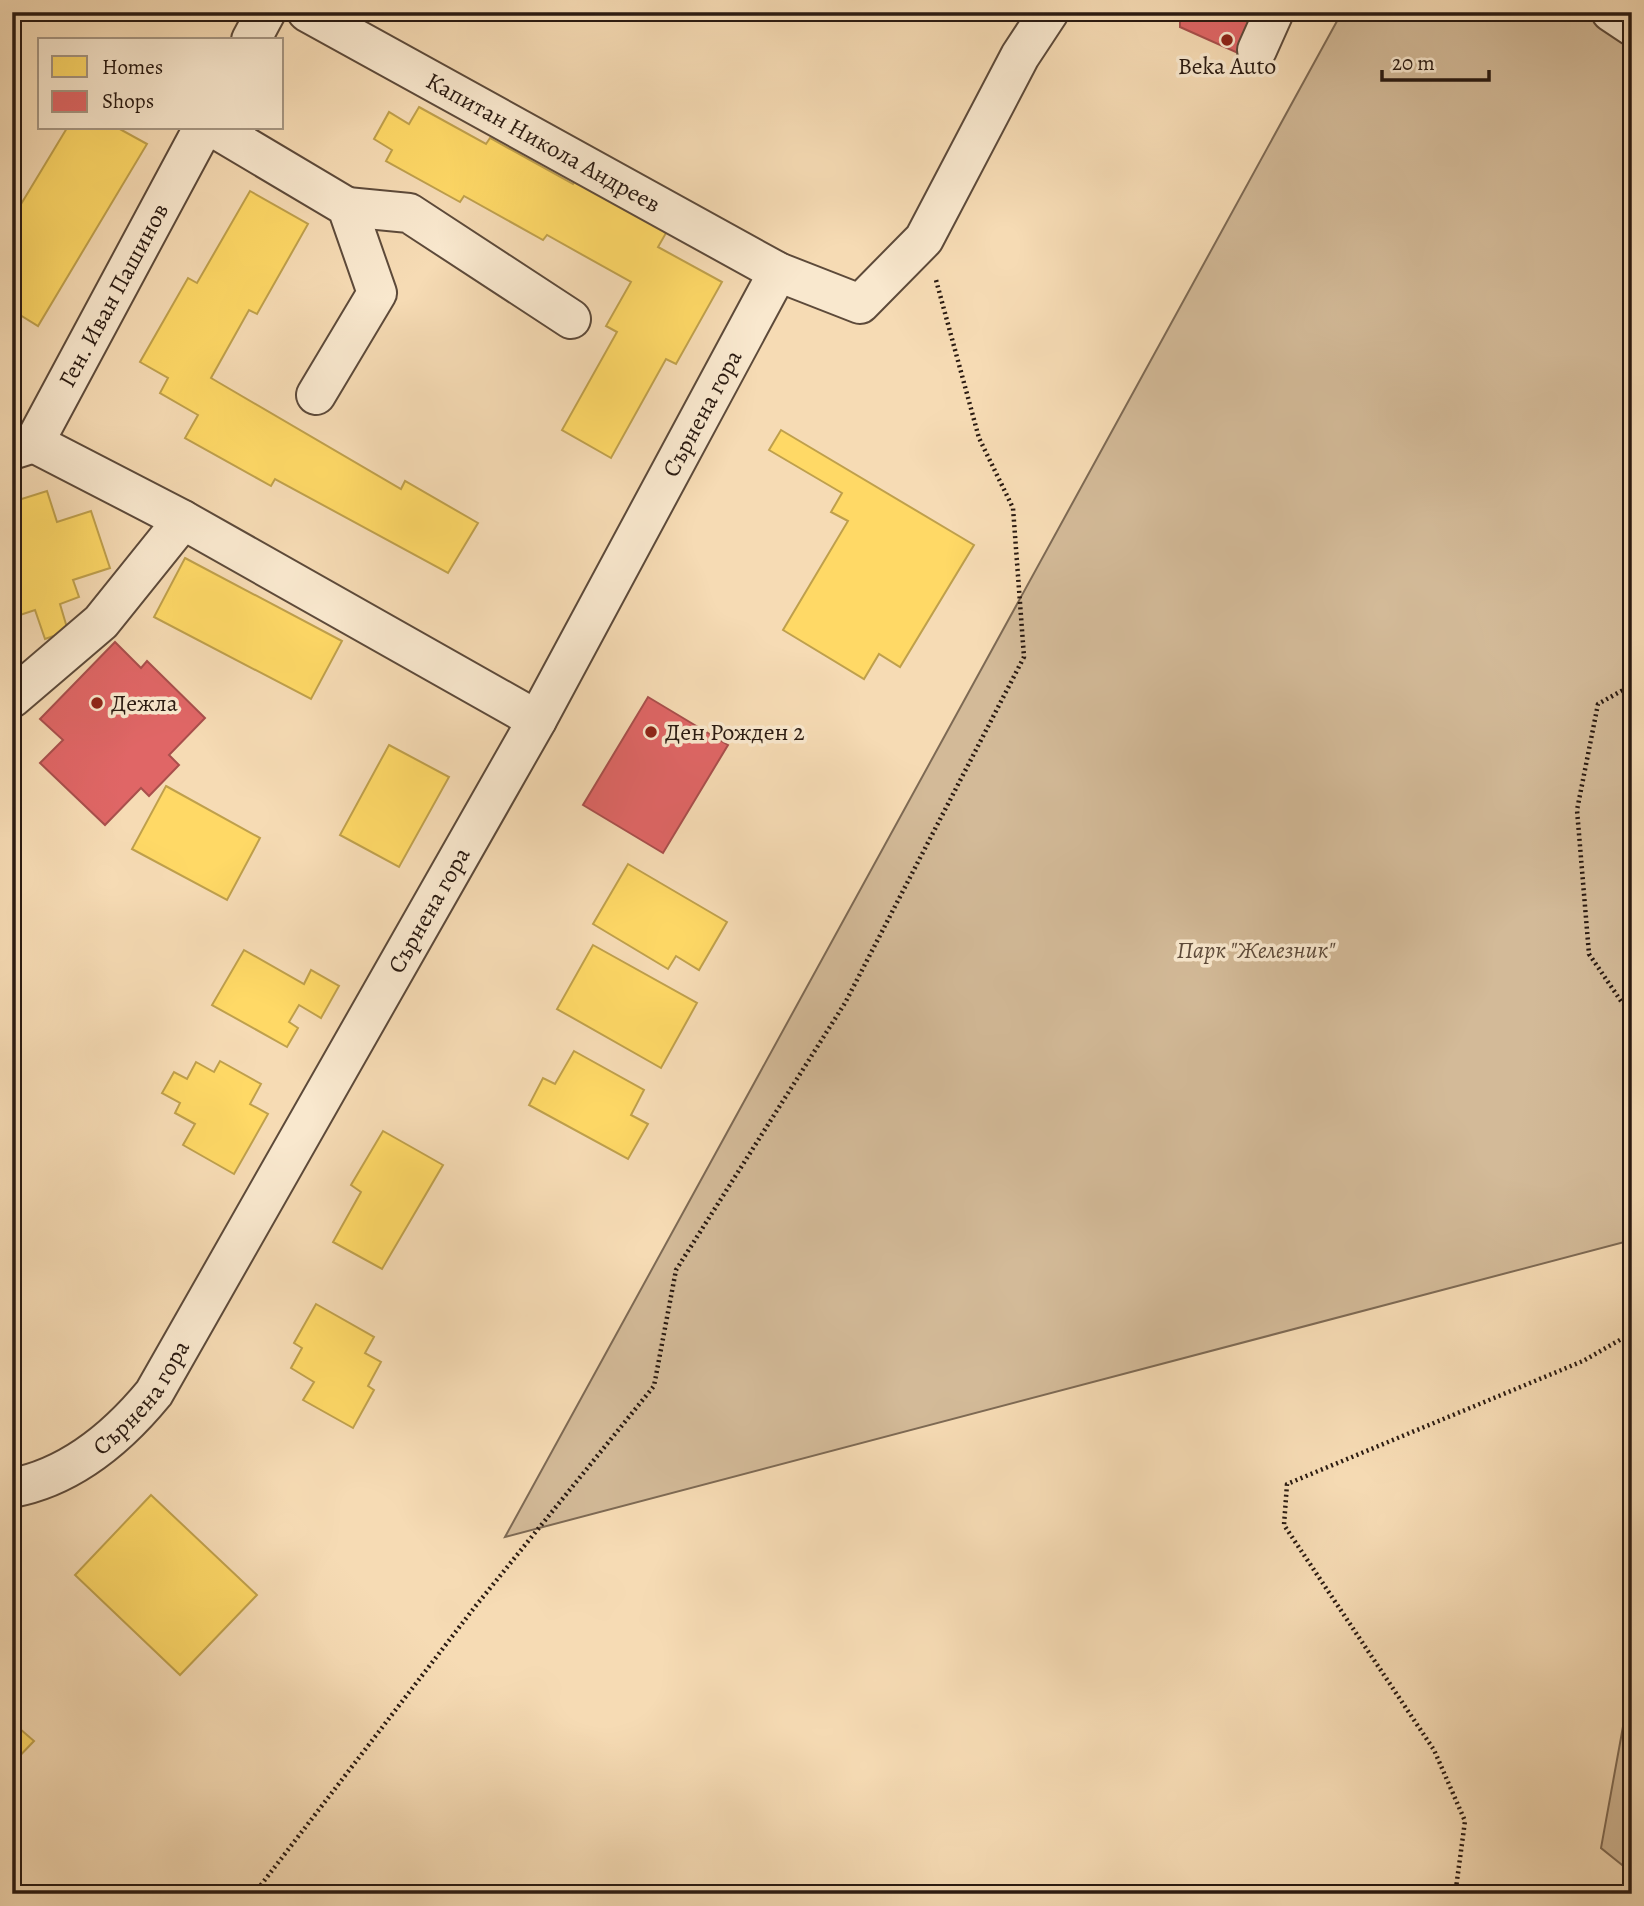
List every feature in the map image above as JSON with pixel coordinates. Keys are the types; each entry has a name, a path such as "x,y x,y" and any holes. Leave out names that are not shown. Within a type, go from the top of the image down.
{"street":[{"path":"252,38 266,12"},
{"name":"Капитан Никола Андреев","path":"307,12 778,272 860,304 924,239"},
{"path":"924,239 1020,56 1049,12"},
{"path":"1257,50 1274,12"},
{"path":"1611,12 1632,26"},
{"name":"Ген. Иван Пашинов","path":"23,447 202,130"},
{"path":"217,130 347,207 409,213 571,319"},
{"path":"317,395 377,293 347,207"},
{"name":"Сърнена гора","path":"12,1488 65,1470 103,1446 130,1421 154,1393 537,720 778,272"},
{"path":"23,447 183,520 537,720"},
{"path":"12,698 101,622 183,520"}],"path":[{"path":"254,1894 474,1608 654,1386 676,1270 845,1003 1024,657 1013,508 979,438 924,239"},
{"path":"1632,685 1598,704 1577,810 1589,954 1623,1004 1632,1010"},
{"path":"1452,1894 1456,1888 1465,1821 1434,1750 1284,1525 1287,1484 1583,1361 1632,1333"}],"green space":[{"name":"Парк \"Железник\"","path":"1342,12 1632,12 1632,1240 505,1537"},
{"path":"1632,1677 1632,1873 1601,1848"}],"building: Homes":[{"path":"419,107 486,144 490,138 573,184 578,175 670,226 658,247 722,282 676,364 666,359 611,458 562,430 617,332 606,326 631,282 547,235 543,240 464,196 460,202 386,161 392,150 374,139 389,112 409,124"},
{"path":"66,130 122,130 147,144 38,326 12,310 12,219"},
{"path":"250,191 308,224 257,314 249,310 211,378 401,489 405,481 478,523 448,573 275,479 271,486 185,438 198,415 160,393 168,378 140,362 188,278 197,283"},
{"path":"781,430 974,545 900,667 879,654 864,679 783,630 848,521 831,512 842,493 769,450"},
{"path":"47,491 57,522 91,511 110,568 73,580 79,597 60,604 68,631 45,639 35,610 14,617 12,611 12,502"},
{"path":"185,558 342,641 311,699 154,617"},
{"path":"389,745 449,777 399,867 340,835"},
{"path":"166,786 260,838 227,900 132,849"},
{"path":"628,864 727,922 699,970 676,956 668,969 593,924"},
{"path":"593,945 697,1003 661,1068 557,1009"},
{"path":"244,950 304,984 311,970 339,986 321,1018 299,1005 289,1022 298,1028 287,1047 212,1005"},
{"path":"574,1051 644,1090 631,1115 648,1124 628,1159 529,1105 543,1078 555,1084"},
{"path":"220,1061 261,1084 250,1104 268,1114 234,1174 183,1145 195,1124 175,1113 180,1103 162,1093 174,1072 187,1079 196,1062 214,1072"},
{"path":"383,1131 443,1165 382,1269 333,1242 361,1192 351,1185"},
{"path":"316,1304 374,1337 365,1353 381,1362 368,1386 374,1390 353,1428 303,1400 314,1382 291,1368 302,1348 294,1343"},
{"path":"151,1495 257,1595 180,1675 75,1575"},
{"path":"12,1722 34,1741 12,1764"}],"building: Shops":[{"name":"Beka Auto","path":"1180,12 1264,12 1238,53 1180,27"},
{"path":"115,642 141,668 147,661 205,718 169,755 179,765 149,796 141,788 105,825 40,763 63,740 40,719"},
{"path":"648,697 728,745 663,853 583,805"}],"place":[{"name":"Beka Auto","path":"1227,40"},
{"name":"Дежла","path":"97,703"},
{"name":"Ден Рожден 2","path":"651,732"}]}
